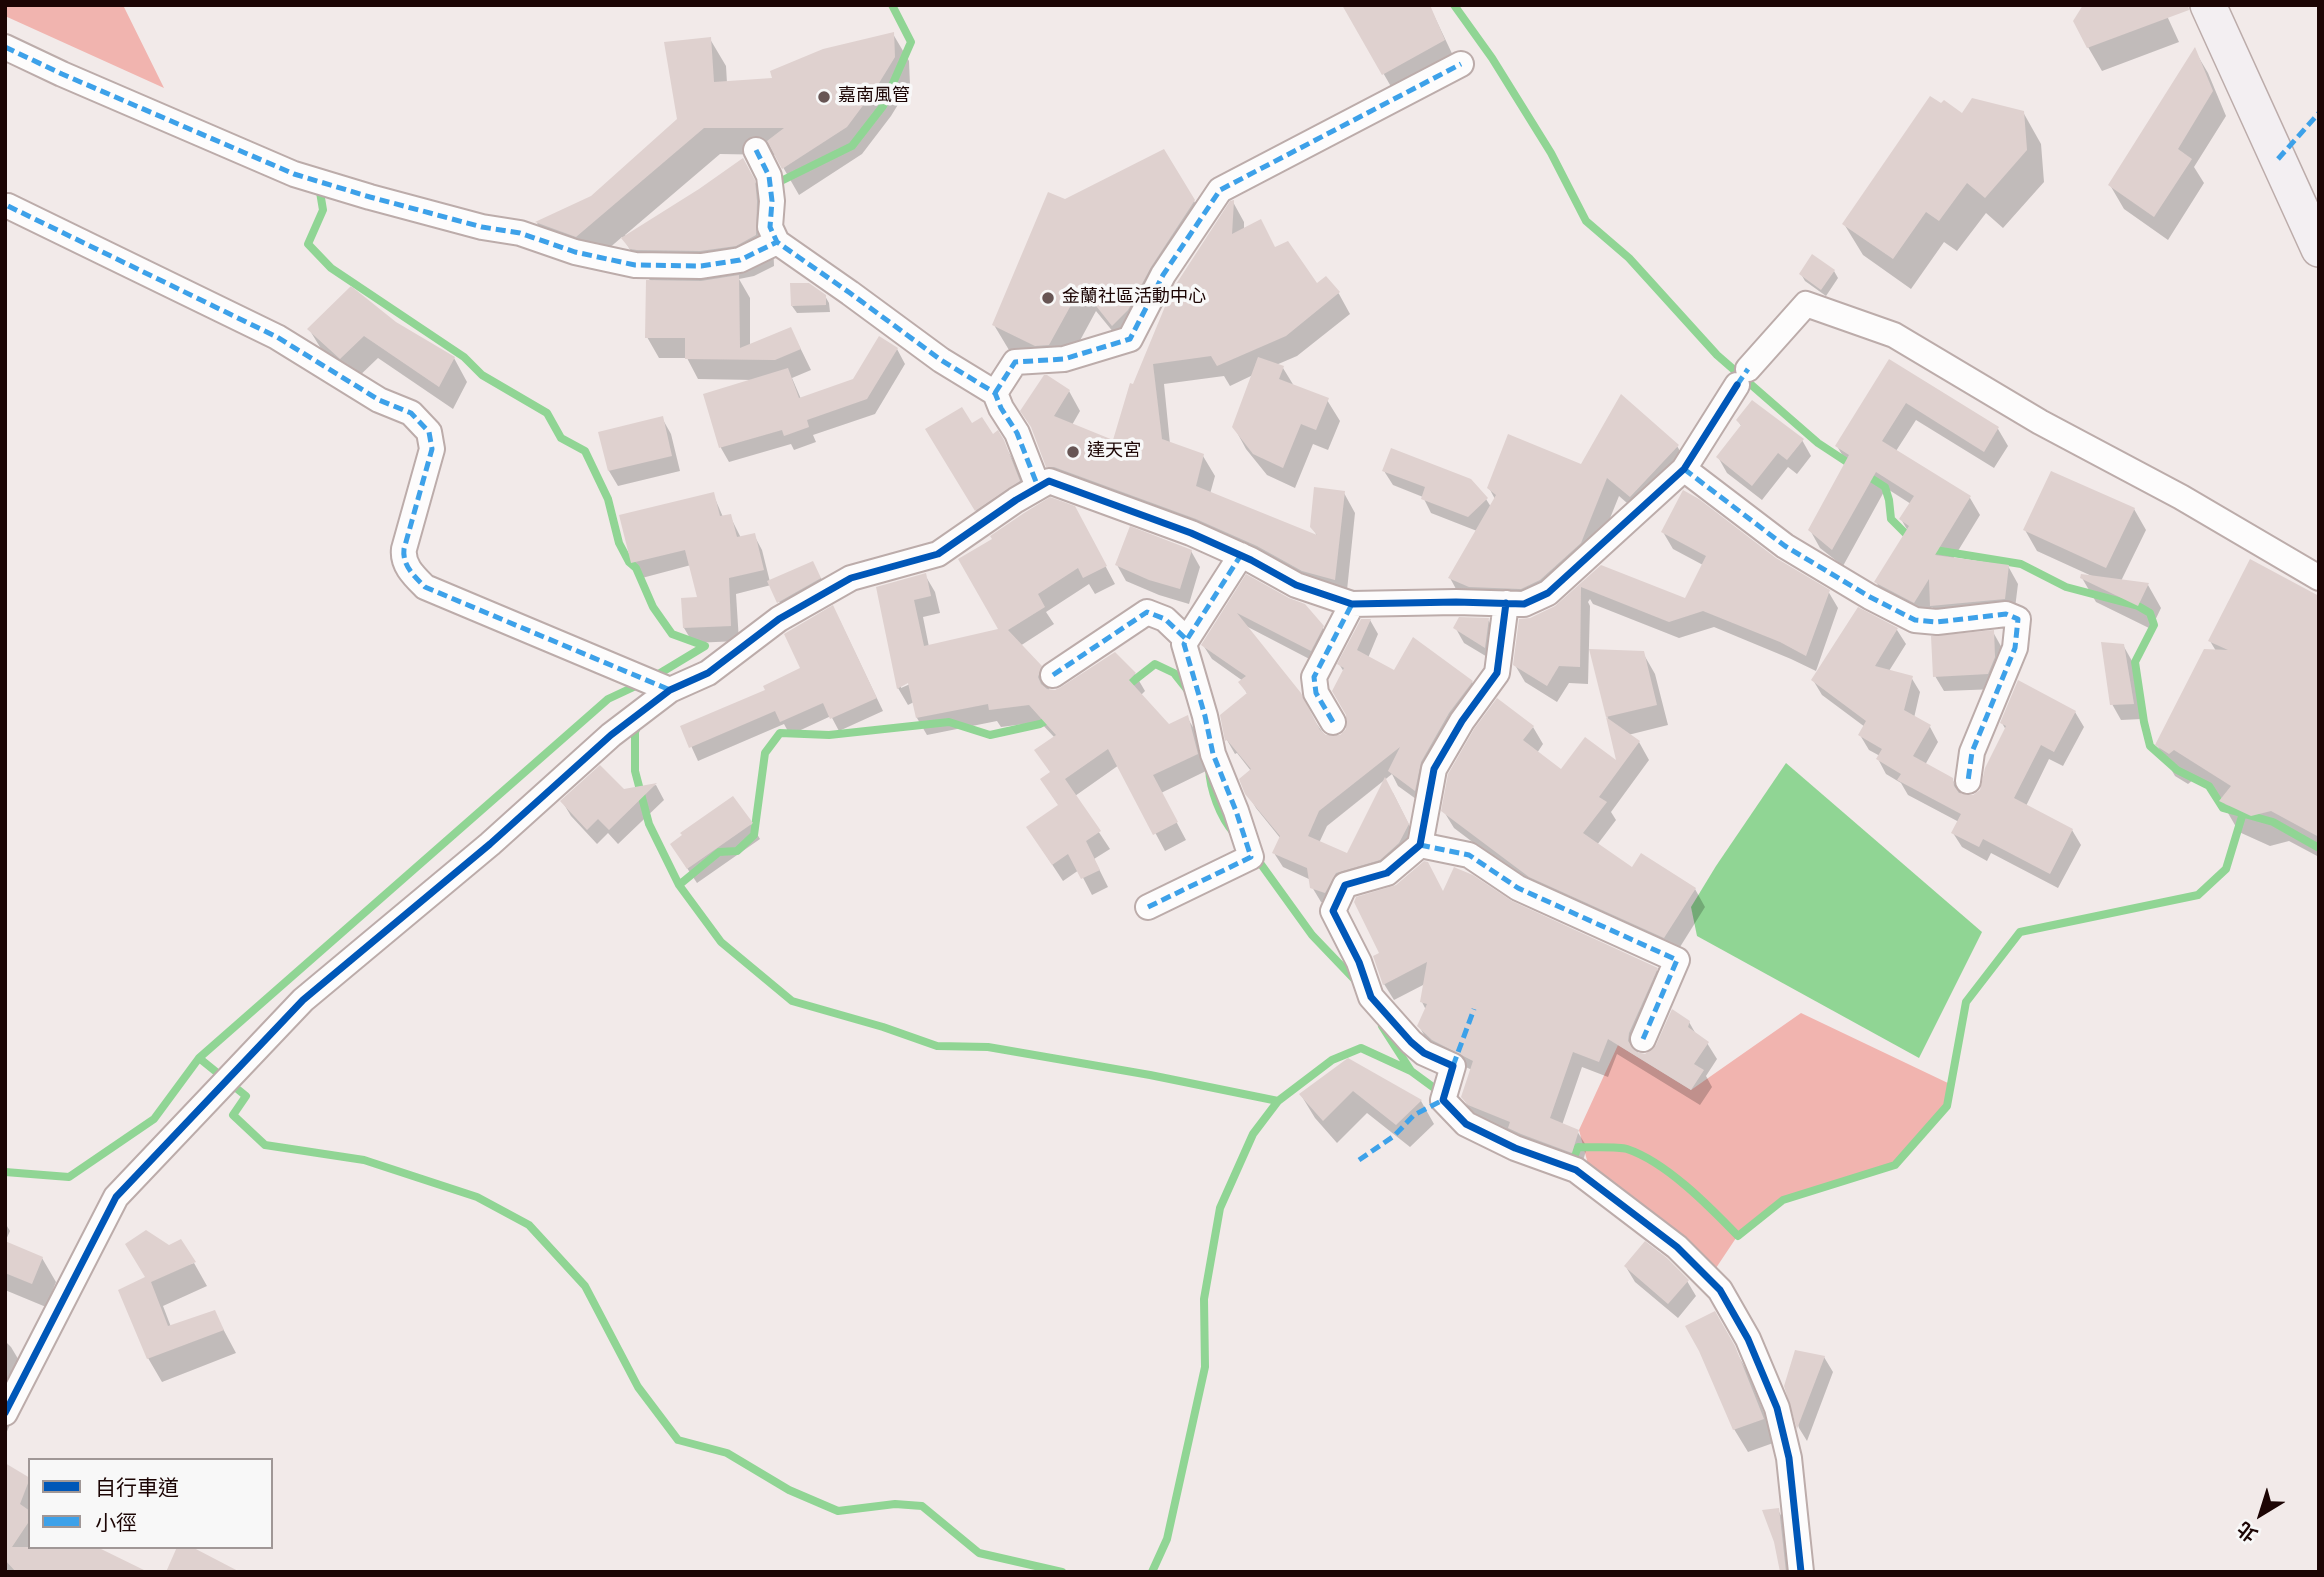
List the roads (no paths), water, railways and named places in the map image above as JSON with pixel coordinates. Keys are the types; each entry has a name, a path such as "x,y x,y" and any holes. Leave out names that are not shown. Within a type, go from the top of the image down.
{"street":[{"path":"2208,5 2319,249"},
{"path":"5,47 294,174 457,220 520,233 575,252 635,265 701,266 740,260 777,242"},
{"path":"995,393 1015,362 1063,359 1130,339 1163,275 1220,190 1461,64"},
{"path":"756,150 769,176 772,201 770,227 777,242 920,345 995,393 1020,441 1038,487"},
{"path":"8,206 277,337 379,400 411,413 429,432 432,449 404,549 403,558 410,572 425,587 670,690"},
{"path":"5,1413 116,1197 303,1000 491,845 611,735 670,690 708,673 779,619 851,578 938,554 1016,500 1049,481 1191,533 1241,555 1296,585 1352,604 1524,604 1548,593 1684,469 1743,377 1805,304 1894,335 2040,422 2181,497 2319,578"},
{"path":"1684,469 1786,546 1870,597 1915,620 1937,622 2006,614 2018,619 2015,648 1972,752 1968,781"},
{"path":"1149,907 1251,857 1213,754 1184,644 1241,555"},
{"path":"1506,603 1497,673 1462,721 1434,769 1420,845 1387,873 1345,885 1333,911 1359,962 1371,997 1424,1053 1454,1066 1443,1100 1466,1124 1515,1148 1576,1170 1677,1247 1720,1290 1748,1339 1777,1408 1789,1458 1801,1572"},
{"path":"1334,722 1316,693 1314,677 1352,604"},
{"path":"1053,675 1147,612 1166,620 1186,639"},
{"path":"1420,845 1469,855 1518,888 1677,960 1643,1039"}],"waterway":[{"path":"776,187 779,182 852,146 883,106 911,42 892,5"},
{"path":"1454,5 1492,58 1551,153 1586,221 1629,258 1717,355 1818,443 1853,466"},
{"path":"319,186 323,210 308,244 331,268 464,357 482,375 547,413 561,438 585,451 608,499 619,543 629,562 636,568 653,607 672,634 705,646 652,678"},
{"path":"1863,473 1885,487 1891,519 1912,540"},
{"path":"1929,549 2021,564 2066,587 2138,606 2150,613 2154,625 2135,662 2150,746 2177,770 2209,786 2223,808 2273,822 2319,848"},
{"path":"1123,689 1155,664 1174,673 1189,692"},
{"path":"199,1058 608,699 640,684"},
{"path":"679,885 719,852 737,851 754,835 765,753 780,733 829,735 949,722 990,735 1040,724 1054,717"},
{"path":"639,722 635,732 635,771 649,824 679,885 721,942 792,1001 883,1027 937,1046 988,1047 1150,1075 1278,1101"},
{"path":"1209,768 1217,803 1234,833"},
{"path":"1568,1161 1572,1162 1578,1147 1623,1148 1642,1155 1672,1174 1738,1236 1783,1200 1895,1165 1947,1106 1966,1002 2020,932 2198,895 2226,869 2243,813"},
{"path":"1255,856 1312,935 1356,981"},
{"path":"1382,1026 1411,1071"},
{"path":"1152,1572 1167,1539 1205,1367 1204,1299 1220,1208 1253,1134 1278,1101 1332,1060 1361,1048 1411,1071 1441,1093"},
{"path":"5,1172 69,1177 154,1119 199,1058 246,1096 233,1115 265,1145 364,1160 477,1197 529,1225 585,1286 638,1387 678,1440 727,1453 789,1490 838,1511 895,1504 922,1506 979,1553 1062,1572"}],"place":[{"name":"嘉南風管","path":"824,97"},
{"name":"金蘭社區活動中心","path":"1048,298"},
{"name":"達天宮","path":"1073,452"}]}
